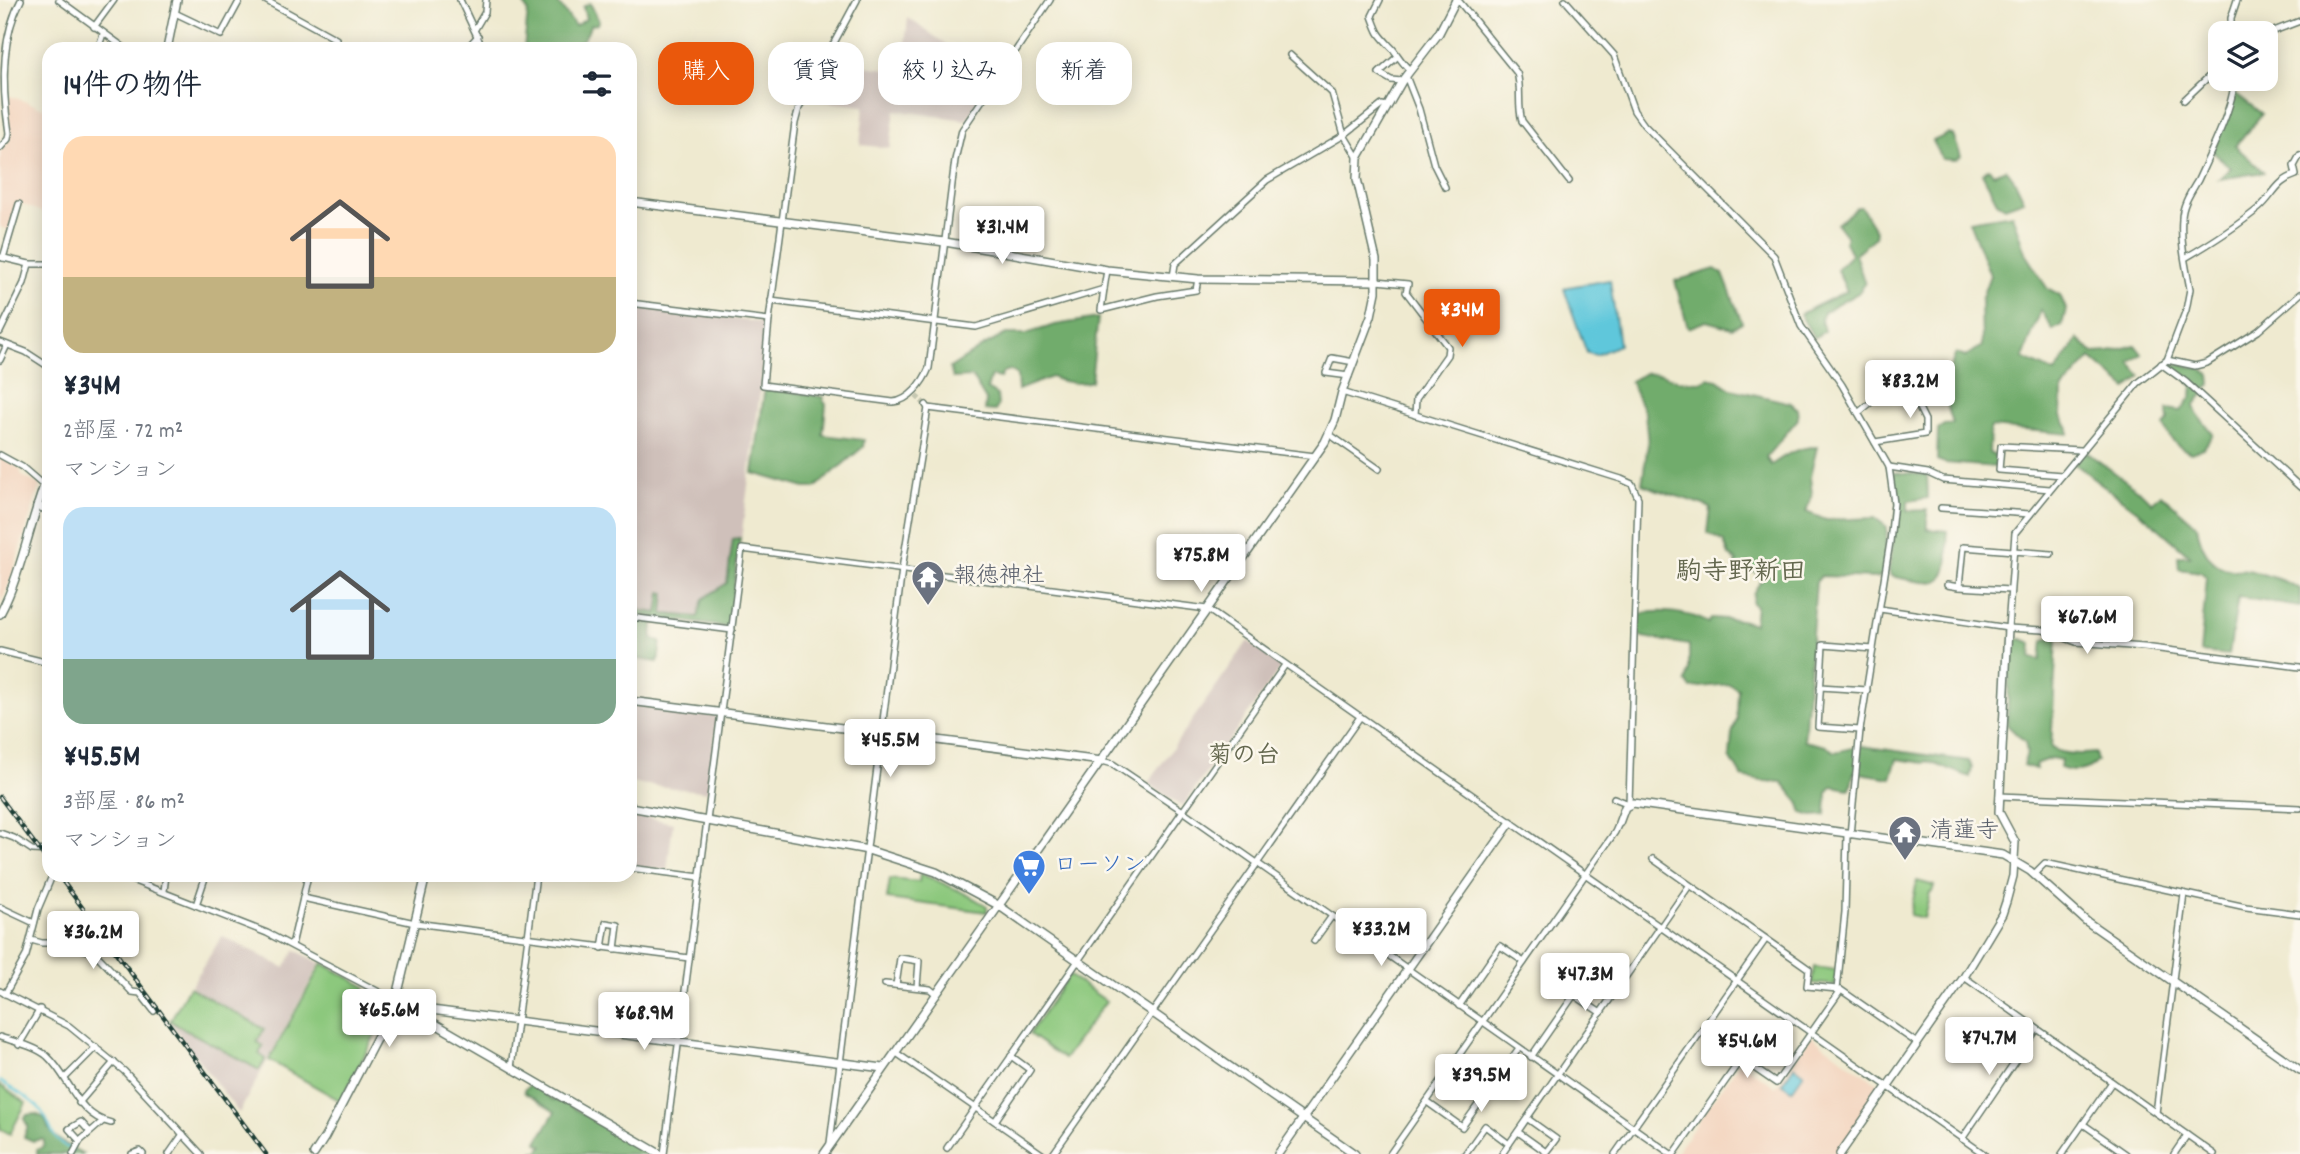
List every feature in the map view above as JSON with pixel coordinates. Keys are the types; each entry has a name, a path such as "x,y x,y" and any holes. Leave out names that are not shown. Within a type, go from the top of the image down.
{"street":[{"path":"0,148 8,139 9,133 4,94 4,61 10,26 21,0"},
{"path":"59,0 115,42"},
{"path":"94,27 114,0"},
{"path":"169,42 177,0"},
{"path":"175,13 220,35 240,0"},
{"path":"264,0 336,39 334,42"},
{"path":"460,0 480,42"},
{"path":"474,29 485,12 486,0"},
{"path":"857,0 799,108 771,301 763,385 892,402 899,402 914,394 929,368 955,160 962,130 1050,0"},
{"path":"1380,0 1372,16 1380,37 1392,48 1406,76 1419,109 1434,165 1446,187"},
{"path":"827,1150 1329,434 1374,306 1377,281 1376,260 1357,179 1358,158 1387,106 1439,33 1457,0 1517,74 1522,121 1569,181"},
{"path":"637,702 1113,764 1672,1154 1741,1059 1776,1083 1839,990 1849,835 1860,730 1894,503 1889,467 1858,412 1796,315 1774,256 1644,125 1634,111 1614,55 1565,0"},
{"path":"2231,21 2237,0"},
{"path":"2278,29 2300,21"},
{"path":"100,42 103,34"},
{"path":"472,42 478,36"},
{"path":"1290,55 1299,60 1332,93 1343,135 1358,158"},
{"path":"1397,57 1379,73 1391,80 1406,76"},
{"path":"2184,100 2208,77"},
{"path":"1840,1154 1964,977 2002,914 2013,876 2015,842 1999,812 1999,796 2015,533 2138,383 2164,362 2175,343 2189,301 2190,289 2182,219 2185,205 2212,148 2233,91"},
{"path":"1174,277 1175,264 1267,180 1343,135 1382,105 1387,106"},
{"path":"2185,258 2262,205 2283,180 2298,175 2294,166 2300,155"},
{"path":"637,203 945,242 1107,270 1198,279 1377,281 1408,284 1406,292 1448,347 1447,355 1416,399 1415,415"},
{"path":"19,204 1,258 42,264"},
{"path":"0,360 4,344 0,332 24,283 29,264"},
{"path":"1107,270 1101,310 1157,296 1196,290 1198,279"},
{"path":"771,301 976,327 1104,289"},
{"path":"2164,362 2195,366 2207,363 2258,331 2300,295"},
{"path":"637,304 769,320"},
{"path":"4,344 26,352 42,362"},
{"path":"1349,376 1326,373 1332,358 1354,362"},
{"path":"2164,362 2300,487"},
{"path":"1858,412 1903,376 1925,420 1925,434 1875,442"},
{"path":"1342,392 1621,478 1635,488 1638,498 1629,804 1615,832 1390,1154"},
{"path":"827,1150 869,850 902,569 927,407 1315,456"},
{"path":"1329,434 1379,469"},
{"path":"2062,475 1999,470 2001,446 2082,450"},
{"path":"0,455 22,467 42,484"},
{"path":"1889,467 1928,473 1943,480 2050,489"},
{"path":"0,614 23,556 42,492"},
{"path":"37,506 42,508"},
{"path":"1941,508 2030,514"},
{"path":"1959,587 1963,547 2051,554"},
{"path":"139,882 292,945 408,1007 662,1154 679,1042 742,549 1207,609 1984,1154"},
{"path":"1947,585 2010,590"},
{"path":"1880,609 2008,628 2043,630 2076,642 2144,647 2300,667"},
{"path":"637,618 732,630"},
{"path":"1860,730 1818,727 1823,645 1873,649"},
{"path":"0,651 42,661"},
{"path":"947,1148 1286,664"},
{"path":"1820,687 1867,690"},
{"path":"1053,1154 1360,717"},
{"path":"1999,796 2300,808"},
{"path":"1614,797 1629,804 1988,852 2013,860 2087,921 2300,1070"},
{"path":"637,808 869,850 936,872 998,905 1355,1154"},
{"path":"1278,1154 1511,822"},
{"path":"0,833 32,850 42,851"},
{"path":"1653,859 1809,969 1807,986 1839,990 1917,1043"},
{"path":"2013,876 2018,872 2032,873 2045,863 2246,907 2300,914"},
{"path":"637,869 700,877"},
{"path":"50,882 34,923 26,956 3,993 40,1009 69,1026 96,1047 150,1098 201,1154"},
{"path":"164,891 165,882"},
{"path":"196,905 204,882"},
{"path":"292,945 306,882"},
{"path":"314,1154 396,1001 424,882"},
{"path":"511,1069 535,882"},
{"path":"1502,1154 1689,886"},
{"path":"2156,1113 2184,894"},
{"path":"303,898 415,923 689,958"},
{"path":"0,908 34,923"},
{"path":"1314,941 1332,916"},
{"path":"602,948 606,923 618,925 615,949"},
{"path":"1615,1154 1766,939"},
{"path":"30,940 64,943 95,953 132,992 140,993 154,1012"},
{"path":"1459,1006 1500,946 1524,962"},
{"path":"896,985 900,957 919,961 917,987"},
{"path":"1964,977 2214,1154"},
{"path":"885,984 930,989 936,994"},
{"path":"1531,1057 1574,995 1601,1013"},
{"path":"408,1007 883,1068"},
{"path":"19,1045 40,1009"},
{"path":"1962,1139 2037,1029"},
{"path":"0,1037 45,1055 66,1077 79,1103 103,1121 111,1123"},
{"path":"66,1077 96,1047"},
{"path":"1427,1102 1462,1127 1519,1048"},
{"path":"895,1052 1042,1154"},
{"path":"995,1121 1030,1070 1011,1056"},
{"path":"79,1103 114,1062"},
{"path":"2062,1154 2112,1082"},
{"path":"1518,1132 1546,1153 1556,1139 1528,1119"},
{"path":"73,1154 80,1141 103,1121"},
{"path":"80,1141 69,1129 81,1122 90,1132"},
{"path":"2082,1124 2126,1154"},
{"path":"1465,1154 1485,1126 1509,1144"},
{"path":"169,1154 183,1135"},
{"path":"2174,1154 2187,1135"},
{"path":"132,1154 140,1151 143,1154"}],"shaded area":[{"path":"908,18 943,42 905,42"},
{"path":"864,66 878,68 878,105 976,105 966,120 895,110 890,148 860,145 864,106 855,105 864,105"},
{"path":"7,95 42,108 42,212 20,203 10,230 0,227 0,151 10,140"},
{"path":"637,307 766,323 761,384 730,626 727,628 637,616"},
{"path":"0,457 20,469 22,476 40,485 0,605"},
{"path":"1248,641 1282,666 1182,807 1148,783"},
{"path":"637,706 717,716 709,792 637,784"},
{"path":"637,815 673,823 667,870 637,867"},
{"path":"222,936 285,968 295,950 320,963 239,1113 169,1021"},
{"path":"1811,1036 1883,1087 1836,1154 1675,1154 1740,1062 1776,1087"}],"green space":[{"path":"521,0 556,0 575,26 586,19 583,7 590,3 599,21 598,24 590,25 580,42 525,42 528,11"},
{"path":"2235,93 2262,114 2235,146 2264,172 2219,179 2231,168 2213,152"},
{"path":"1948,134 1953,135 1961,156 1955,160 1942,159 1933,141"},
{"path":"1989,168 1993,174 2006,169 2024,200 2005,207 1997,202 1982,173"},
{"path":"1857,207 1861,207 1876,231 1875,237 1855,254 1865,284 1858,293 1824,312 1821,320 1824,331 1814,338 1800,314 1847,291 1837,270 1851,254 1845,242 1847,237 1837,224"},
{"path":"2012,214 2026,255 2047,288 2060,295 2066,309 2062,325 2053,330 2041,310 2023,358 2055,373 2078,339 2093,353 2135,345 2142,354 2130,363 2141,376 2127,389 2091,358 2062,390 2061,416 2069,428 2069,434 1990,427 1989,453 1998,457 1995,467 1945,463 1937,460 1938,429 1953,424 1941,385 1956,353 1965,357 1982,346 1981,300 1990,275 1969,221"},
{"path":"1715,269 1723,274 1742,322 1732,328 1706,321 1688,328 1675,281"},
{"path":"1098,318 1091,381 1071,382 1051,377 1018,390 1017,375 1010,370 1003,372 1000,378 991,376 987,389 997,395 998,406 995,411 985,410 986,400 972,377 953,378 950,368 1006,334 1026,334 1055,325"},
{"path":"2170,363 2200,368 2210,375 2211,384 2194,406 2213,434 2204,448 2191,453 2174,442 2164,426 2168,420 2167,409 2181,411 2192,396 2193,385 2169,366"},
{"path":"1645,373 1661,374 1680,381 1701,382 1709,378 1731,389 1791,403 1797,409 1798,419 1766,457 1771,465 1792,452 1817,447 1810,477 1812,494 1806,512 1826,520 1875,518 1887,527 1883,574 1877,578 1821,576 1816,582 1804,741 1826,746 1835,752 1861,746 1969,761 1972,767 1970,777 1927,761 1924,763 1897,759 1891,778 1854,772 1850,789 1832,786 1827,793 1826,815 1812,816 1802,813 1798,801 1782,782 1742,777 1730,757 1732,734 1737,719 1738,689 1729,684 1691,688 1686,682 1689,645 1637,636 1639,615 1655,612 1684,614 1708,623 1712,618 1741,620 1754,624 1756,606 1752,603 1754,592 1762,579 1756,572 1735,567 1737,561 1729,555 1724,542 1708,533 1711,508 1642,484 1648,444 1645,413 1630,381"},
{"path":"765,387 824,397 826,404 823,435 864,440 863,447 815,488 805,488 753,473"},
{"path":"2085,451 2152,503 2161,494 2197,526 2207,554 2218,565 2261,574 2300,589 2300,607 2238,597 2229,655 2200,652 2207,578 2201,572 2179,569 2178,556 2190,556 2148,519 2074,463"},
{"path":"1893,472 1927,475 1928,498 1908,501 1908,511 1927,510 1927,529 1947,531 1945,573 1933,582 1891,576 1889,571 1898,504"},
{"path":"740,538 727,627 637,615 637,610 658,613 661,592 665,593 663,614 698,617 703,599 727,583 733,539"},
{"path":"637,622 653,623 652,639 661,641 658,662 637,659"},
{"path":"2048,638 2057,639 2051,748 2072,754 2095,753 2097,761 2085,770 2070,771 2060,768 2061,760 2051,758 2035,764 2036,769 2023,765 2027,753 2025,742 2007,725 2012,639 2032,643 2031,658 2041,660 2043,641"},
{"path":"920,874 979,901 987,906 987,912 887,899 890,879 919,882"},
{"path":"1917,881 1935,886 1933,892 1930,892 1924,918 1910,915"},
{"path":"322,963 366,987 350,1016 376,1033 341,1101 269,1060"},
{"path":"1814,967 1837,970 1835,985 1812,983"},
{"path":"1069,975 1106,1001 1064,1059 1029,1034"},
{"path":"189,987 264,1029 257,1042 263,1046 259,1054 266,1059 259,1070 170,1021"},
{"path":"531,1084 553,1100 565,1103 650,1154 531,1154 533,1151 538,1152 543,1146 537,1142 555,1112 525,1093 524,1090"},
{"path":"0,1085 26,1103 10,1134 1,1129 0,1131"},
{"path":"35,1114 45,1118 55,1136 84,1154 37,1154 37,1150 44,1146 44,1141 33,1141 24,1137 28,1126 24,1119 27,1115"}],"water":[{"path":"1610,280 1619,345 1596,355 1587,353 1564,289"},
{"path":"1794,1066 1804,1073 1792,1090 1782,1083"}],"waterway":[{"path":"0,1081 38,1107 54,1136 72,1150"}],"tunnel":[{"path":"916,396 926,405"}],"railway":[{"path":"0,797 42,854"},
{"path":"63,882 266,1154"}],"place":[{"name":"報徳神社","path":"928,607"},
{"name":"清蓮寺","path":"1905,862"},
{"name":"ローソン","path":"1029,896"}],"district":[{"name":"駒寺野新田","path":"1741,573"},
{"name":"菊の台","path":"1244,757"}]}
